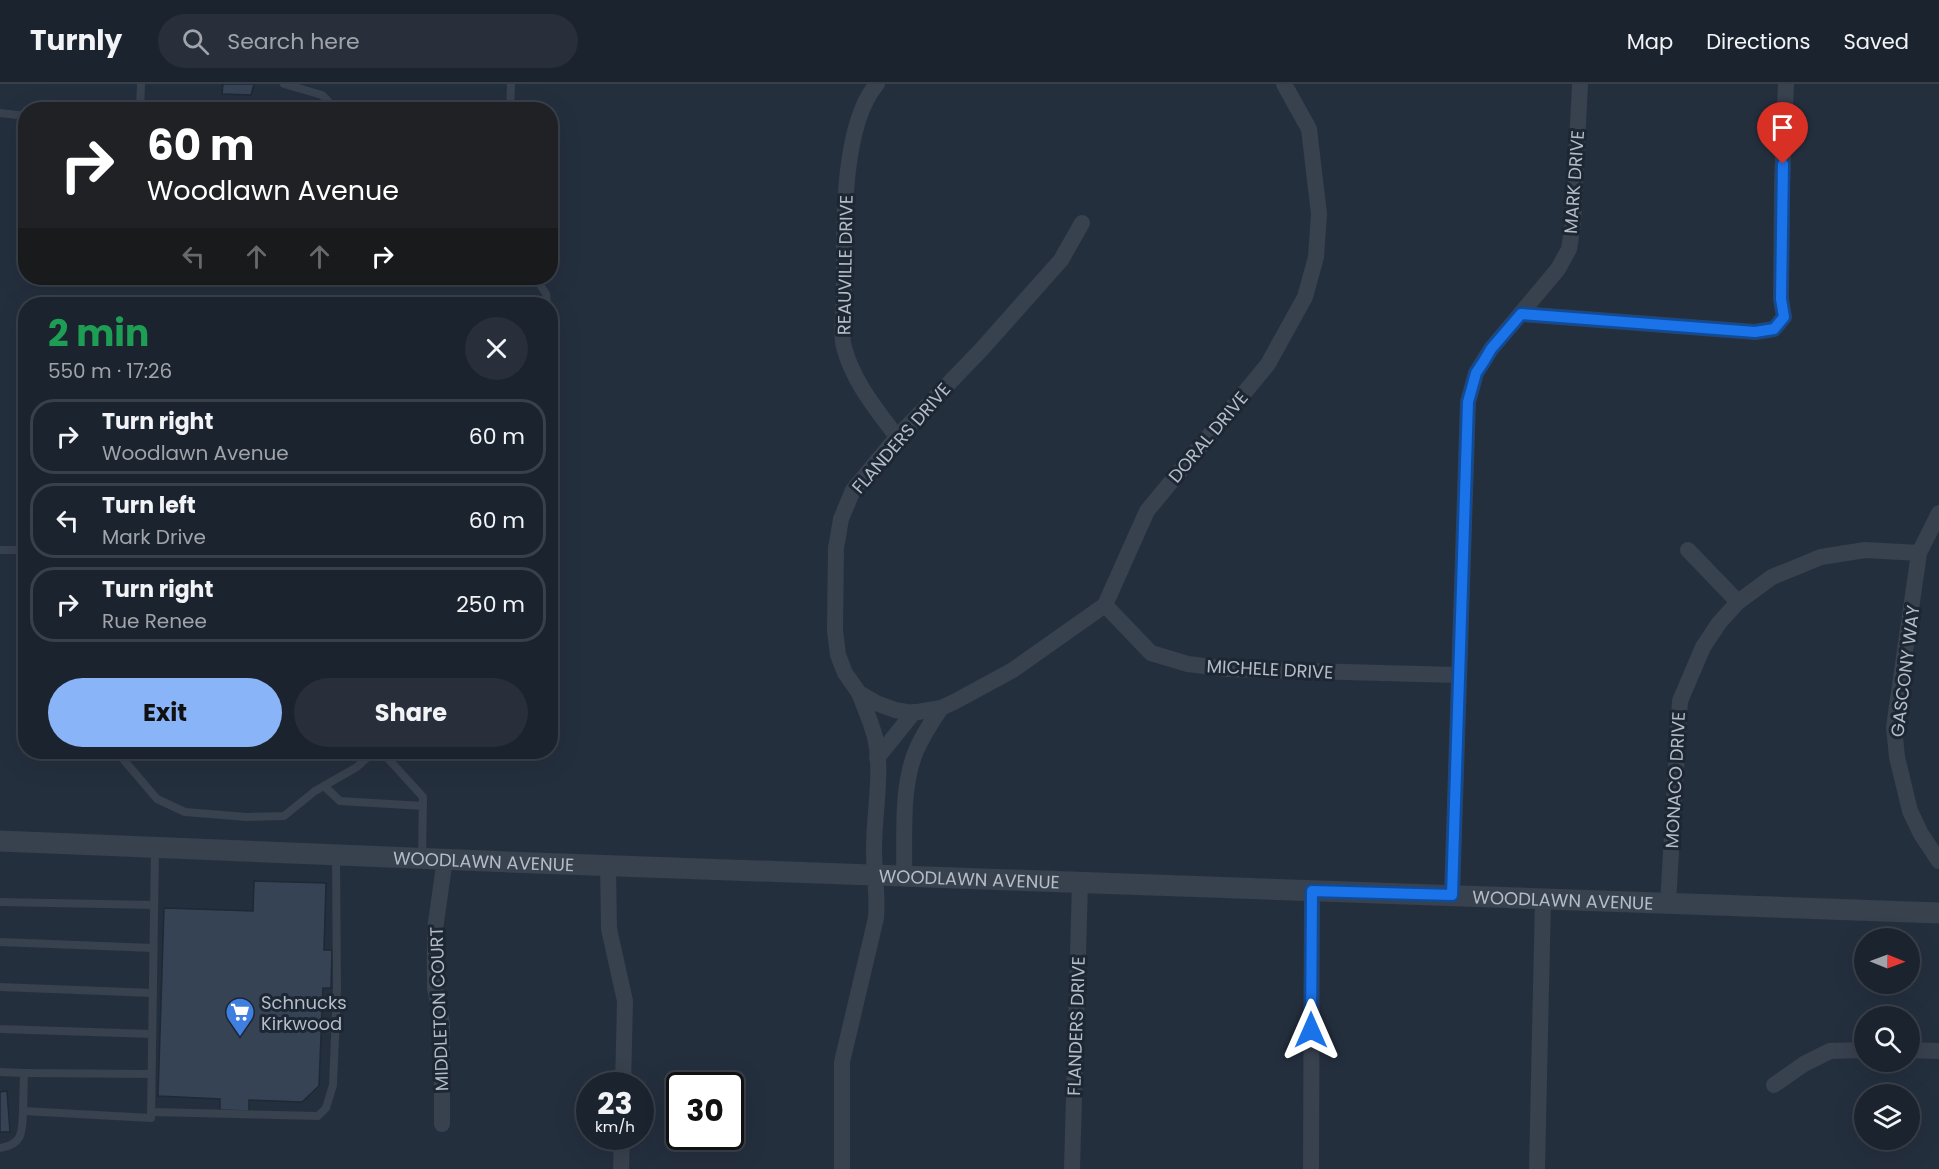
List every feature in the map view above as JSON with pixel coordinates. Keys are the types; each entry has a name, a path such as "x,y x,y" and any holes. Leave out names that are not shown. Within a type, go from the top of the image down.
{"street":[{"name":"REAUVILLE DRIVE","path":"877,84 871,91 854,133 845,193 843,346 862,390 897,437"},
{"name":"DORAL DRIVE","path":"1105,605 1147,511 1268,364 1305,297 1316,257 1319,214 1309,129 1284,84"},
{"name":"MARK DRIVE","path":"1452,895 1468,402 1476,373 1491,349 1558,269 1569,249 1573,223 1580,84"},
{"path":"1521,314 1755,332 1774,329 1784,317 1781,299 1786,84"},
{"name":"FLANDERS DRIVE","path":"842,1169 843,1062 876,918 877,875 874,850 877,758 875,738 868,712 859,693 845,673 838,655 835,630 836,548 841,519 853,490 897,437 981,350 1061,260 1082,223"},
{"name":"GASCONY WAY","path":"1939,513 1919,553 1894,727 1897,757 1910,811 1921,834 1939,861"},
{"path":"1688,550 1738,602"},
{"name":"MONACO DRIVE","path":"1668,903 1680,701 1703,647 1738,602 1772,577 1821,556 1865,550 1919,553"},
{"name":"MICHELE DRIVE","path":"1105,605 1150,653 1188,664 1227,669 1458,675"},
{"path":"859,693 895,710 914,712 941,708 1013,670 1105,605"},
{"path":"904,876 907,784 914,756 923,735 941,708"},
{"path":"877,758 914,712"},
{"name":"WOODLAWN AVENUE","path":"0,841 1939,913"},
{"name":"MIDDLETON COURT","path":"442,1124 442,1023 435,987 435,941 439,893 445,859"},
{"path":"608,865 609,929 625,1001 623,1072"},
{"name":"FLANDERS DRIVE","path":"1072,1169 1080,882"},
{"path":"1311,1169 1312,891"},
{"path":"1537,1169 1543,898"},
{"path":"1774,1085 1804,1064 1830,1051 1854,1050"},
{"path":"1920,1050 1939,1051"},
{"path":"621,1169 622,1150"}],"lane":[{"path":"140,102 141,84"},
{"path":"284,84 322,95 328,102"},
{"path":"511,102 512,84"},
{"path":"0,113 18,115"},
{"path":"0,550 18,550"},
{"path":"123,759 157,798 185,812 247,817 284,816 366,759"},
{"path":"388,759 423,797 422,858"},
{"path":"324,786 340,801 423,806"},
{"path":"23,1111 150,1118 156,848"},
{"path":"151,1112 318,1116 326,1108 333,1085 337,990 336,855"},
{"path":"0,902 154,905"},
{"path":"0,942 153,948"},
{"path":"0,987 153,993"},
{"path":"0,1029 152,1034"},
{"path":"0,1072 151,1074"},
{"path":"0,1148 12,1145 21,1134 24,1073"}],"building":[{"path":"223,84 254,84 251,95 222,94"},
{"name":"Schnucks Kirkwood","path":"254,881 326,883 324,950 332,950 331,988 323,988 319,1086 302,1102 249,1100 249,1111 220,1110 220,1099 158,1096 164,908 253,911"},
{"path":"7,1091 10,1132 0,1132 0,1092"}],"place":[{"name":"Schnucks Kirkwood","path":"240,1038"}],"route":[{"path":"1311,1030 1312,891 1452,895 1468,402 1476,373 1491,349 1521,314 1755,332 1774,329 1784,317 1781,299 1783,164"}]}
